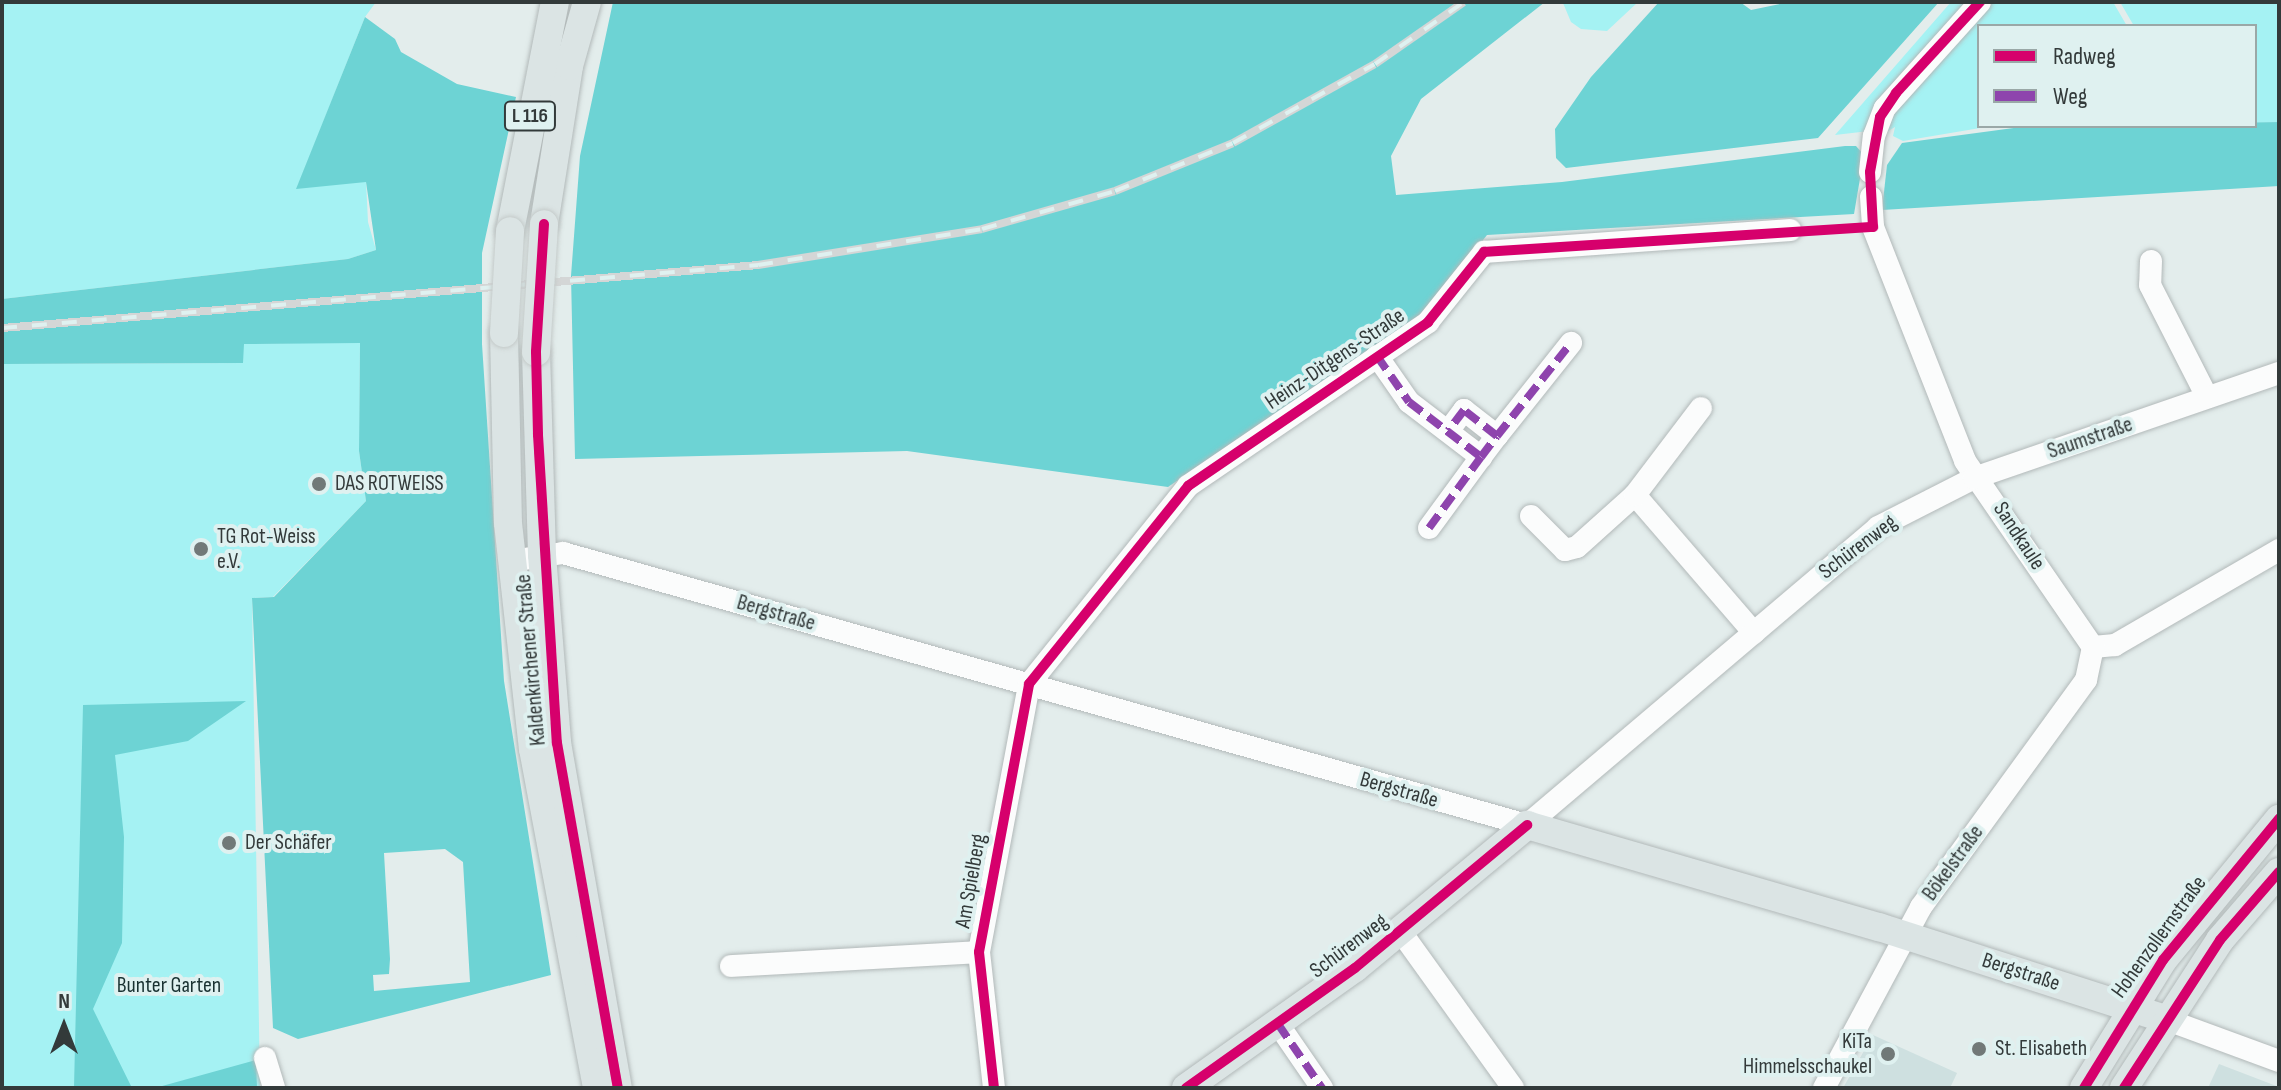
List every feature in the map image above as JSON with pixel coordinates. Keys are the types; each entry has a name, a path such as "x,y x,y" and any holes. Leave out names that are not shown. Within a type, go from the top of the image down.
{"main road":[{"name":"Kaldenkirchener Straße","path":"555,2 510,231 504,333 512,561 533,749 597,1088"},
{"name":"Kaldenkirchener Straße","path":"587,2 569,66 544,224 536,352 542,555 557,743 618,1088"},
{"name":"Hohenzollernstraße","path":"2084,1088 2132,1007 2200,910 2279,819"},
{"name":"Schürenweg","path":"1186,1088 1401,932 1527,825"},
{"name":"Bergstraße","path":"1527,825 1906,935 2165,1019"},
{"path":"2124,1088 2165,1019 2220,940 2279,872"}],"street":[{"path":"1870,172 1874,136 1885,108 1980,2"},
{"name":"Sandkaule","path":"1871,197 1873,227 1974,478 1992,494 2093,647"},
{"name":"Heinz-Ditgens-Straße","path":"1029,684 1188,486 1428,322 1484,252 1790,230"},
{"path":"2151,261 2150,285 2207,397"},
{"path":"1429,528 1571,343"},
{"name":"Heinz-Ditgens-Straße","path":"1377,356 1409,402 1481,457"},
{"name":"Saumstraße","path":"1974,478 2279,373"},
{"path":"1531,516 1565,550 1577,547 1635,495 1701,408"},
{"path":"1448,431 1464,410 1497,436"},
{"name":"Schürenweg","path":"1527,825 1878,527 1974,478"},
{"path":"1635,495 1754,633"},
{"path":"2093,647 2115,645 2279,550"},
{"name":"Bergstraße","path":"512,561 563,553 1527,825"},
{"name":"Bökelstraße","path":"1824,1088 1906,935 2086,680 2093,647"},
{"name":"Am Spielberg","path":"994,1088 979,952 1029,684"},
{"name":"Schürenweg","path":"1401,932 1513,1088"},
{"name":"Am Spielberg","path":"731,966 979,952"},
{"name":"Bergstraße","path":"2165,1019 2279,1061"},
{"path":"1278,1024 1322,1088"},
{"path":"265,1058 274,1088"}],"shaded area":[{"path":"613,2 1545,2 1421,99 1391,156 1396,195 1562,182 1845,146 1856,146 1864,155 1854,214 1487,235 1429,309 1168,487 907,451 575,459 571,276 580,156"},
{"path":"1659,2 1740,2 1751,10 1789,2 1939,2 1818,138 1566,168 1556,158 1555,129 1591,77"},
{"path":"365,17 395,39 401,52 457,84 516,97 482,253 482,344 504,681 551,975 298,1039 273,1028 252,598 274,597 366,501 359,451 360,343 244,344 243,363 2,364 2,299 348,259 376,250 366,182 296,189","holes":["445,849 463,862 470,982 374,991 373,975 389,974 384,853"]},
{"path":"2257,122 2279,122 2279,186 1882,210 1887,165 1902,143 2014,128 2257,128"},
{"path":"246,701 188,741 115,755 124,837 122,943 93,1009 132,1088 74,1088 83,705"},
{"name":"KiTa Himmelsschaukel","path":"1873,1035 1957,1073 1950,1088 1843,1088"},
{"path":"256,1060 257,1088 155,1088"},
{"path":"2219,1064 2279,1087 2279,1088 2208,1088"}],"green space":[{"path":"2,2 376,2 365,17 297,188 366,181 368,222 376,250 348,259 2,299"},
{"path":"1638,2 1607,31 1581,29 1571,22 1563,3"},
{"path":"1951,2 1974,2 1869,131 1835,135"},
{"path":"1988,2 2113,2 2126,24 1977,24 1977,128 1980,128 1903,141 1893,136 1895,127 1881,135 1886,120"},
{"path":"2120,2 2279,2 2279,122 2257,123 2257,24 2133,24"},
{"name":"Bunter Garten","path":"360,342 359,451 366,501 273,597 252,598 260,1088 2,1088 2,364 242,363 243,344"}],"railway":[{"path":"2,328 758,265 982,229 1115,191 1233,143 1375,64 1464,2"}],"marked path":[{"path":"1497,436 1571,343"},
{"path":"1377,356 1409,402 1481,457 1497,436 1464,410 1448,431"},
{"path":"1429,528 1481,457"},
{"path":"1278,1024 1322,1088"}],"cycle path":[{"path":"994,1088 979,952 1029,684 1188,486 1428,322 1484,252 1873,227 1870,172 1880,117 1896,93 1980,2"},
{"path":"544,224 536,352 538,435 557,743 618,1088"},
{"path":"2084,1088 2163,960 2279,819"},
{"path":"1186,1088 1355,968 1527,825"},
{"path":"2124,1088 2220,940 2279,872"}],"place":[{"name":"DAS ROTWEISS","path":"319,484"},
{"name":"TG Rot-Weiss e.V.","path":"201,549"},
{"name":"Der Schäfer","path":"229,843"},
{"name":"St. Elisabeth","path":"1979,1049"},
{"name":"KiTa Himmelsschaukel","path":"1888,1054"}]}
